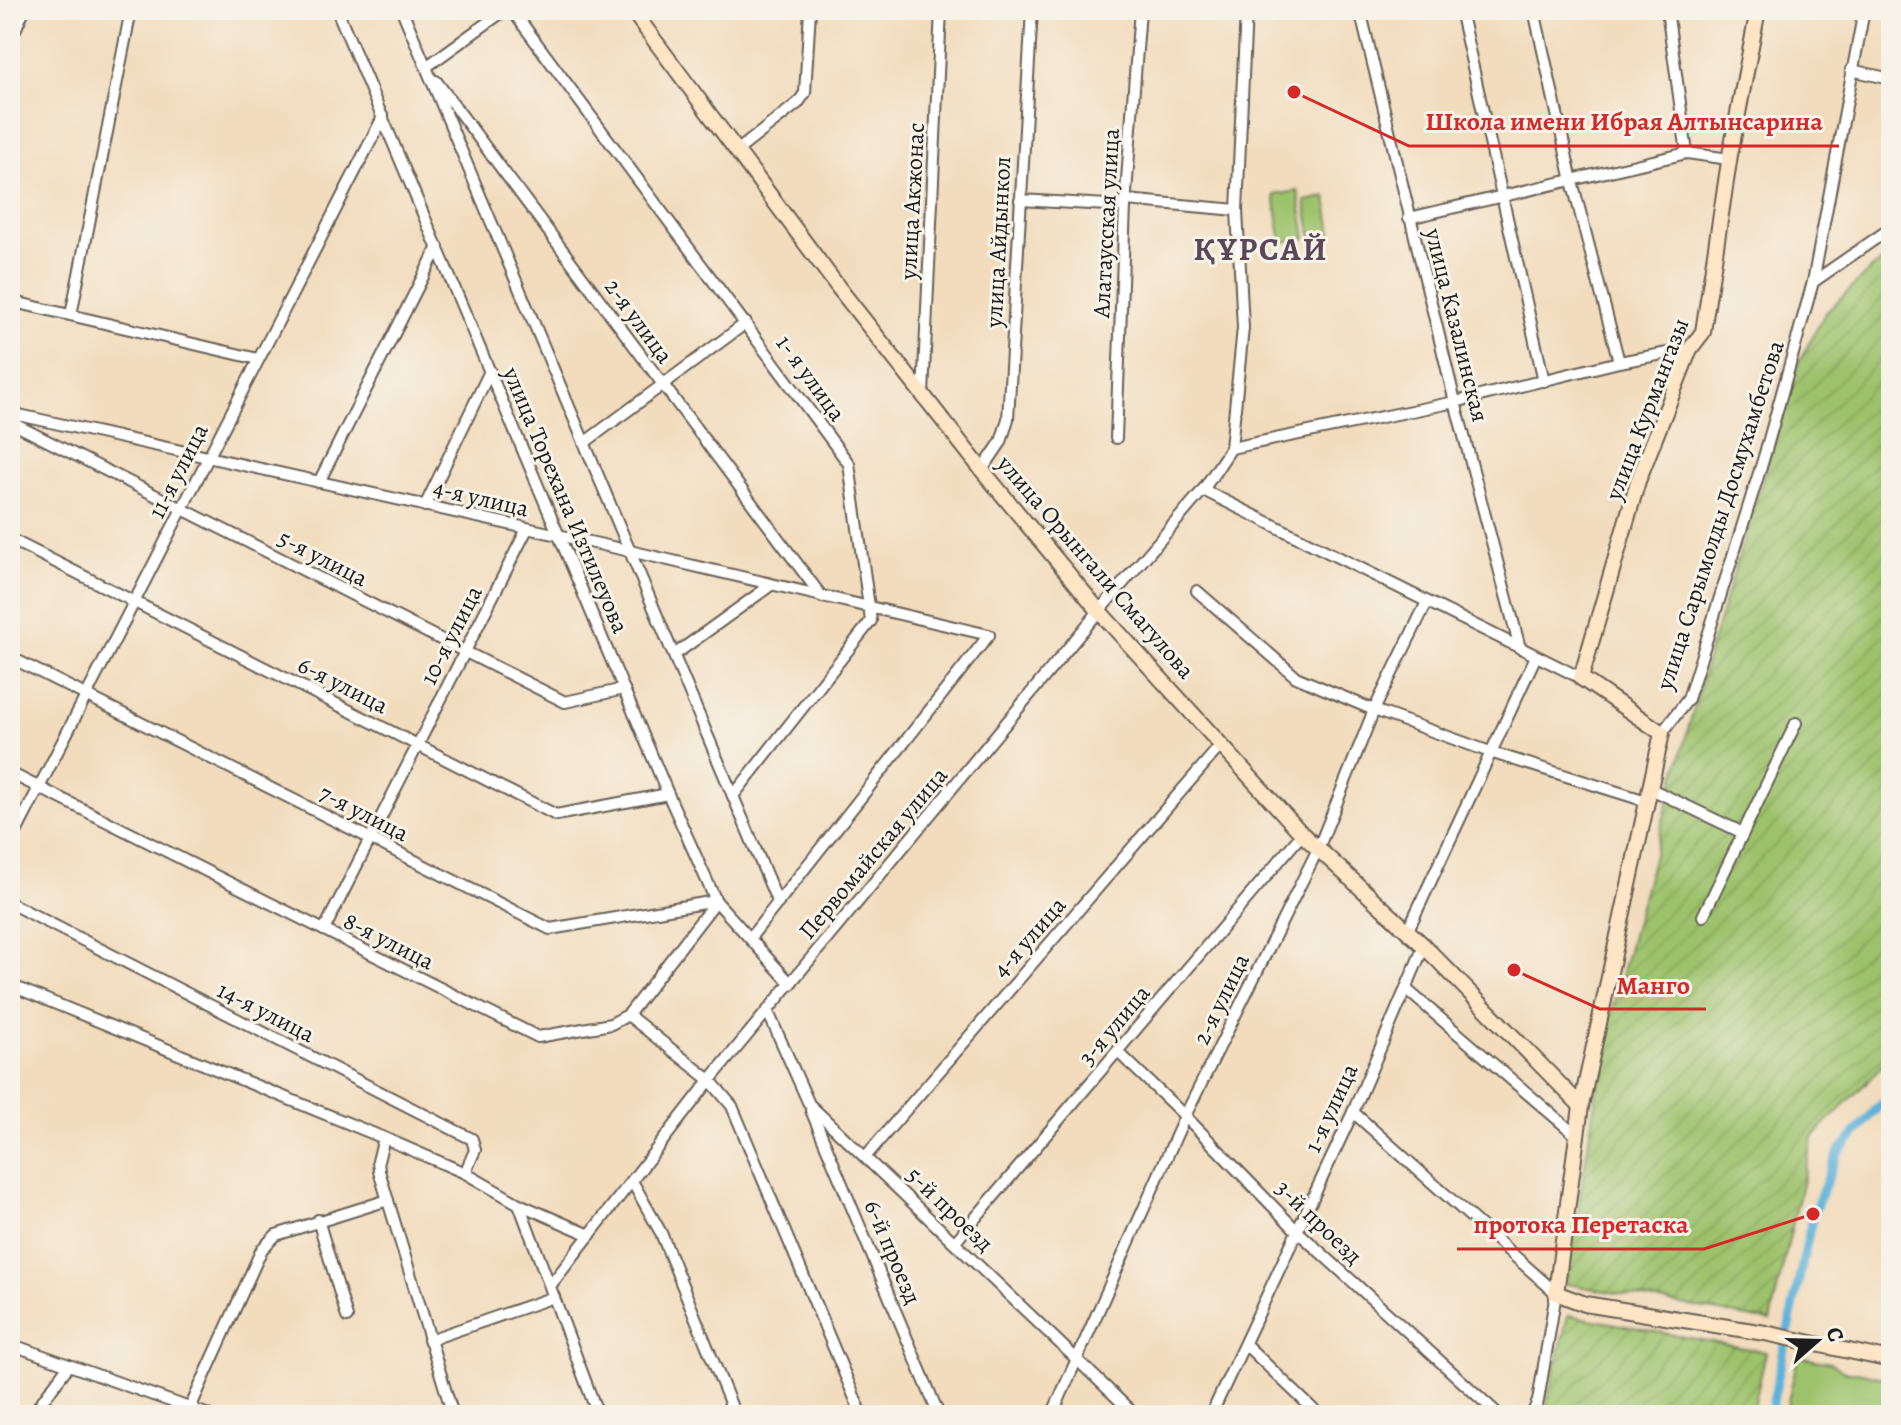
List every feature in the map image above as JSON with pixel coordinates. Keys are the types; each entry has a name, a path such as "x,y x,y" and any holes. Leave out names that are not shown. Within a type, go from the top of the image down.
{"main road":[{"name":"улица Орынгали Смагулова","path":"632,10 646,16 737,151 838,287 982,470 1099,611 1302,834 1408,930 1581,1106"},
{"name":"улица Курмангазы","path":"1581,678 1638,481 1690,349 1703,332 1729,159 1758,10"},
{"path":"1581,678 1662,733"},
{"name":"улица Сарымолды Досмухамбетова","path":"1556,1293 1581,1106 1662,733"},
{"path":"1556,1293 1585,1304 1765,1333 1891,1360"}],"street":[{"path":"10,41 24,10"},
{"path":"71,315 131,10"},
{"name":"улица Торехана Изтилеуова","path":"337,10 716,901 791,984"},
{"path":"402,10 426,67 505,10"},
{"name":"1- я улица","path":"512,10 849,464 871,621 733,796"},
{"path":"737,151 798,103 805,93 810,10"},
{"name":"улица Акжонас","path":"923,394 941,10"},
{"name":"улица Айдынкол","path":"982,470 1001,442 1008,419 1032,10"},
{"name":"Алатаусская улица","path":"1116,438 1126,203 1140,10"},
{"path":"1246,10 1237,210 1243,328 1231,448 1690,349"},
{"name":"улица Казалинская","path":"1360,10 1455,402 1520,648"},
{"path":"1460,10 1544,381"},
{"path":"1534,10 1572,181 1619,362"},
{"path":"1667,10 1687,153"},
{"name":"улица Сарымолды Досмухамбетова","path":"1662,733 1688,699 1801,331 1864,10"},
{"name":"улица Торехана Изтилеуова","path":"426,67 778,903"},
{"name":"2-я улица","path":"426,67 822,597"},
{"path":"1851,70 1891,79"},
{"name":"11-я улица","path":"10,844 383,117"},
{"path":"1409,218 1687,153 1729,159"},
{"path":"1020,200 1237,210"},
{"path":"1813,282 1891,228"},
{"path":"319,482 438,247"},
{"path":"10,301 258,359"},
{"path":"584,443 746,323"},
{"path":"425,506 490,371"},
{"name":"4-я улица","path":"10,413 630,551 989,635 778,903"},
{"name":"5-я улица","path":"10,422 565,702 624,689"},
{"name":"Первомайская улица","path":"552,1292 590,1235 710,1080 1203,490 1231,448"},
{"path":"1203,490 1581,678"},
{"name":"10-я улица","path":"324,930 527,529"},
{"name":"6-я улица","path":"10,539 556,815 668,794"},
{"path":"674,655 771,585"},
{"path":"1197,591 1296,677 1374,710 1490,752 1647,795 1743,833"},
{"name":"2-я улица","path":"1052,1415 1185,1116 1318,849 1374,710 1427,602"},
{"path":"1408,930 1536,656"},
{"name":"7-я улица","path":"10,657 550,929 716,901"},
{"path":"1703,916 1796,723"},
{"name":"4-я улица","path":"866,1156 1221,745"},
{"name":"8-я улица","path":"10,773 538,1037 611,1024 628,1015"},
{"name":"3-я улица","path":"955,1242 1302,834"},
{"path":"716,901 628,1015 710,1080 732,1106 862,1415"},
{"name":"14-я улица","path":"10,903 472,1139 475,1150 465,1173"},
{"path":"750,938 778,903"},
{"name":"1-я улица","path":"1211,1415 1353,1112 1424,946"},
{"path":"10,985 384,1138 465,1173 519,1204 590,1235"},
{"path":"1406,989 1577,1136"},
{"name":"5-й проезд","path":"768,1012 809,1104 1135,1415"},
{"name":"3-й проезд","path":"1118,1052 1296,1230 1499,1415"},
{"name":"6-й проезд","path":"809,1104 939,1415"},
{"path":"1353,1112 1556,1293"},
{"path":"384,1138 378,1161 453,1415"},
{"path":"632,1181 661,1233 735,1415"},
{"path":"189,1412 262,1249 276,1235 388,1200"},
{"path":"519,1204 598,1415"},
{"path":"318,1220 347,1317"},
{"path":"429,1340 552,1292"},
{"name":"улица Сарымолды Досмухамбетова","path":"1532,1415 1538,1401 1556,1293"},
{"path":"10,1344 189,1412 209,1415"},
{"path":"1245,1344 1319,1415"},
{"path":"32,1415 69,1365"}],"green space":[{"path":"1298,191 1306,238 1282,242 1274,195"},
{"path":"1326,197 1332,233 1312,237 1305,201"},
{"path":"1891,255 1891,1057 1813,1137 1770,1321 1566,1284 1606,1031 1709,652 1799,362 1825,313 1870,270"},
{"path":"1568,1315 1766,1352 1752,1415 1544,1415"},
{"path":"1798,1357 1831,1363 1844,1372 1891,1380 1891,1415 1785,1415"}],"waterway":[{"path":"1770,1415 1813,1214 1838,1153 1879,1106 1891,1097"}],"place":[{"name":"Школа имени Ибрая Алтынсарина","path":"1294,92"},
{"name":"Манго","path":"1514,970"},
{"name":"протока Перетаска","path":"1813,1214"}],"district":[{"name":"ҚҰРСАЙ","path":"1261,249"}]}
